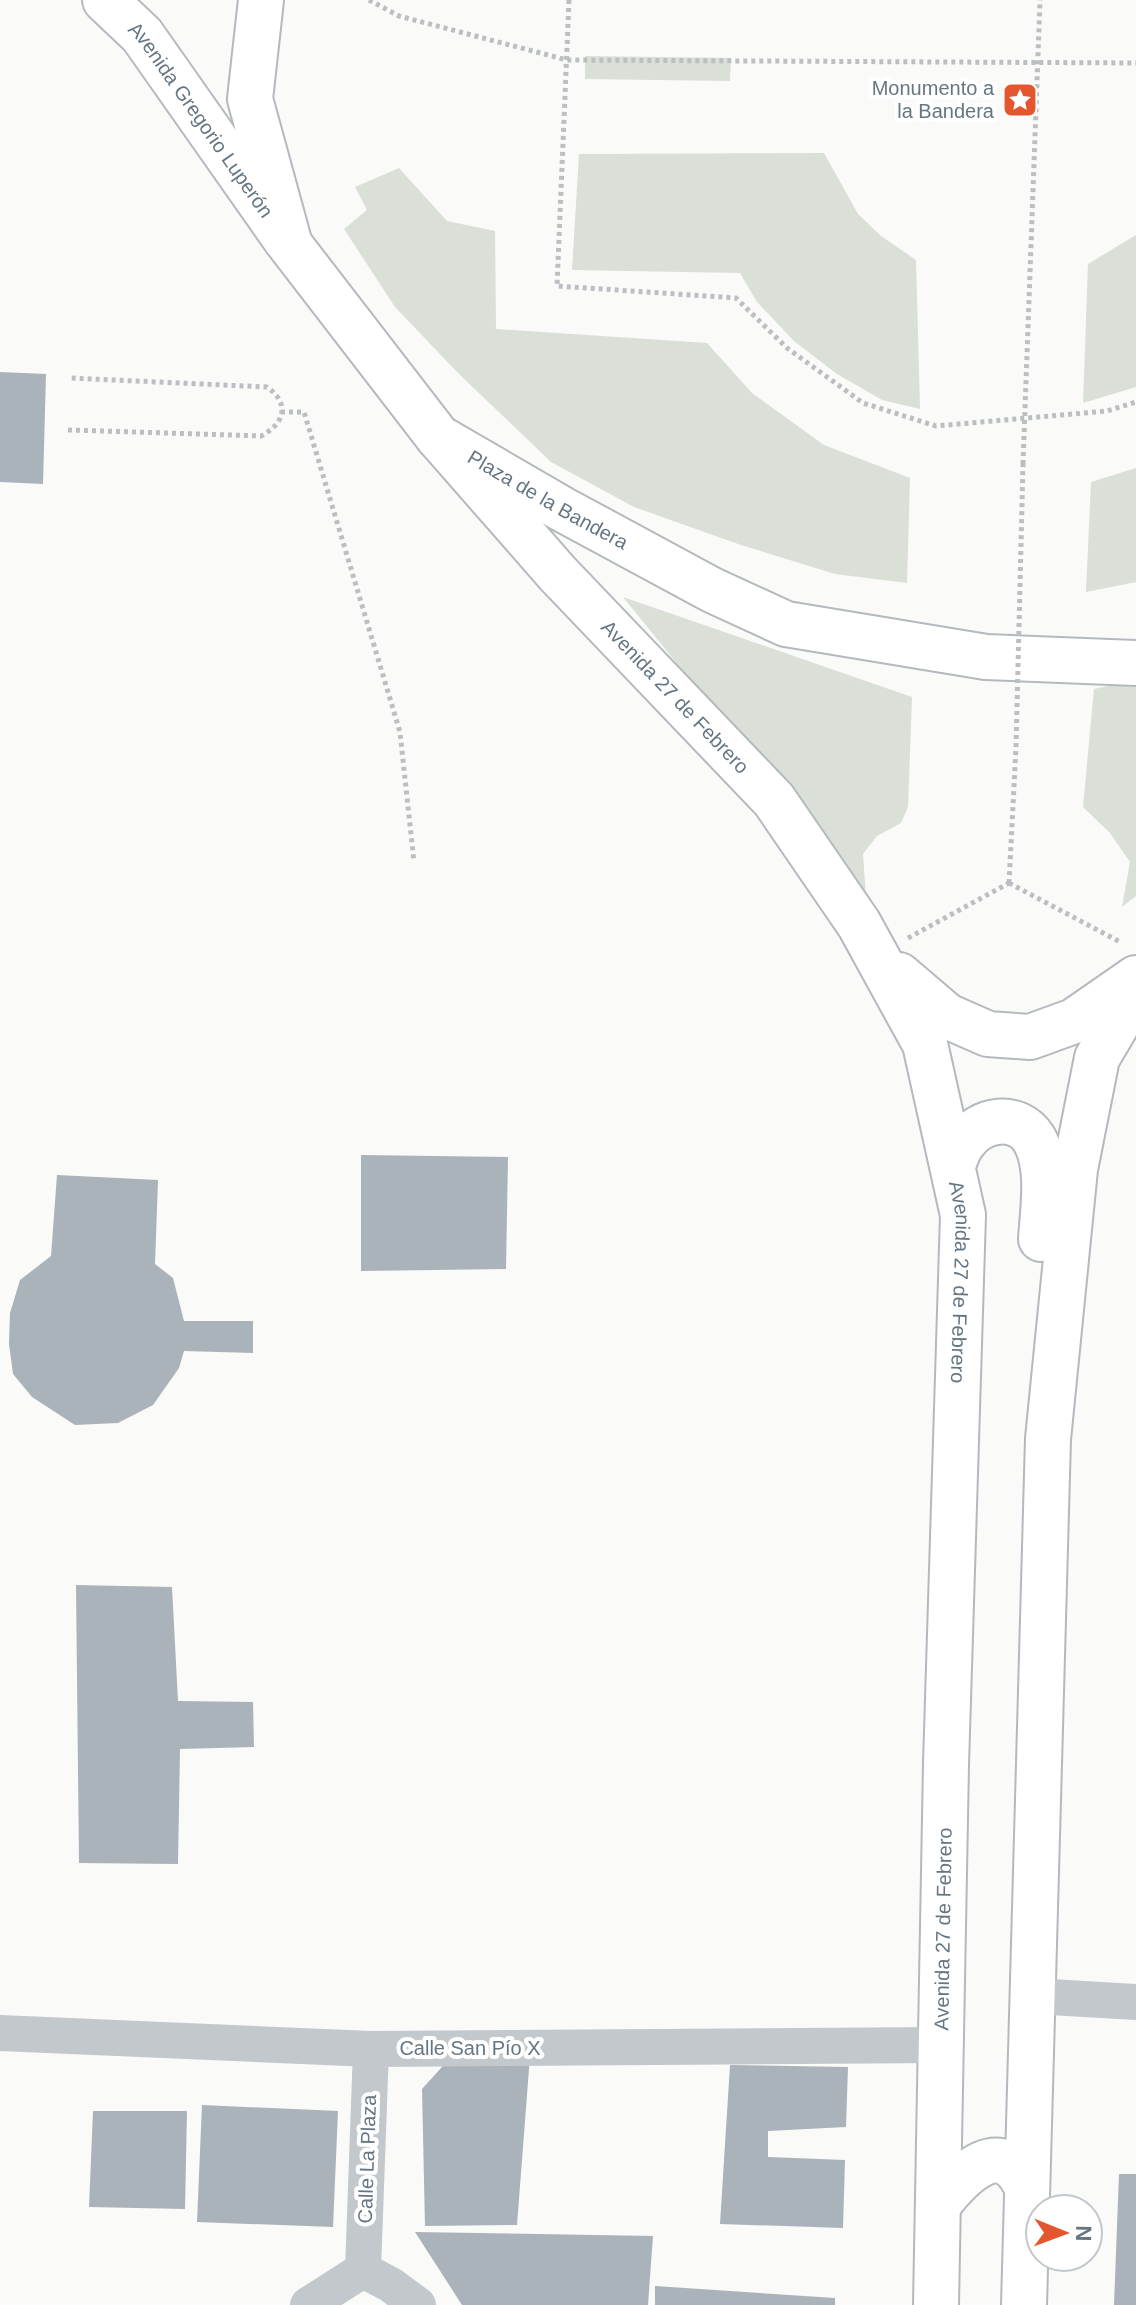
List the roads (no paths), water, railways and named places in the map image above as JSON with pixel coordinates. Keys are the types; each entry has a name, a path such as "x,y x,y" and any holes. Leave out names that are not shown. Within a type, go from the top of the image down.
{"main road":[{"name":"Avenida Gregorio Luperón","path":"105,0 142,35 290,245"},
{"name":"Plaza de la Bandera","path":"261,0 250,99 290,245 438,437 562,509 712,590 786,624 986,657 1136,663"},
{"name":"Avenida 27 de Febrero","path":"438,437 558,574 774,800 859,924 925,1044 963,1215 946,1764 936,2305"},
{"path":"876,955 947,1016 988,1034 1030,1037 1074,1021 1136,978"},
{"path":"1024,2305 1048,1439 1053,1371 1075,1169 1097,1058 1136,992"},
{"path":"953,1165 965,1140 984,1125 1002,1120 1019,1125 1033,1138 1042,1165 1043,1195 1038,1327 1053,1371"},
{"path":"938,2205 955,2182 975,2166 990,2160 1006,2161 1020,2171 1027,2188"}],"street":[{"path":"1033,1996 1136,2002"},
{"name":"Calle San Pío X","path":"0,2033 371,2049 940,2045"},
{"name":"Calle La Plaza","path":"363,2270 371,2049"},
{"path":"308,2305 363,2270 418,2305"}],"place":[{"name":"Monumento a la Bandera","path":"1020,100"}]}
